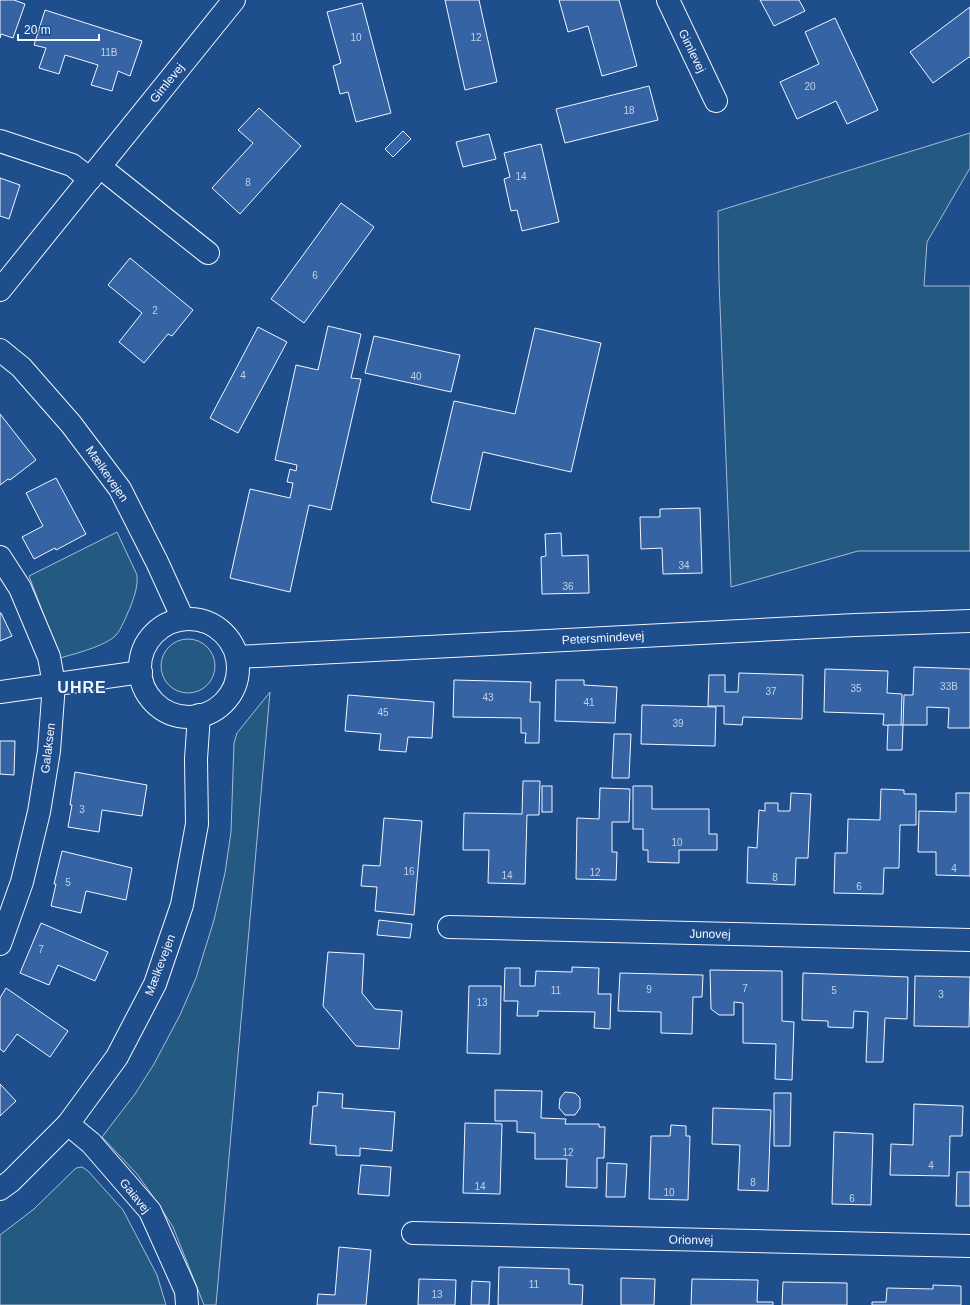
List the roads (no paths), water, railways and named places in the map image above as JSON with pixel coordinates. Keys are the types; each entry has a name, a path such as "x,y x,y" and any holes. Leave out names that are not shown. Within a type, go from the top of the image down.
{"street":[{"name":"Gimlevej","path":"0,290 234,0"},
{"name":"Gimlevej","path":"668,0 716,101"},
{"path":"0,142 95,173 208,254"},
{"name":"Mælkevejen","path":"0,350 21,367 71,424 120,489 157,562 183,619"},
{"name":"Galaksen","path":"0,557 23,595 49,657 54,684 49,751 39,812 22,882 0,944"},
{"path":"183,619 206,622 217,628 226,636 233,646 237,657 237,679 233,689 227,699 210,712 187,716 165,710 155,703 148,694 143,683 141,659 145,647 151,637 160,628 171,622 183,619"},
{"name":"Petersmindevej","path":"237,657 855,625 970,621"},
{"path":"0,692 141,672"},
{"name":"Mælkevejen","path":"0,1189 11,1181 68,1124 117,1057 155,984 182,905 197,824 196,759 199,715"},
{"name":"Junovej","path":"449,927 970,940"},
{"name":"Gaiavej","path":"68,1124 91,1143 150,1211 186,1291 188,1305"},
{"name":"Orionvej","path":"413,1233 970,1246"}],"district":[{"name":"UHRE","path":"82,687"}]}
